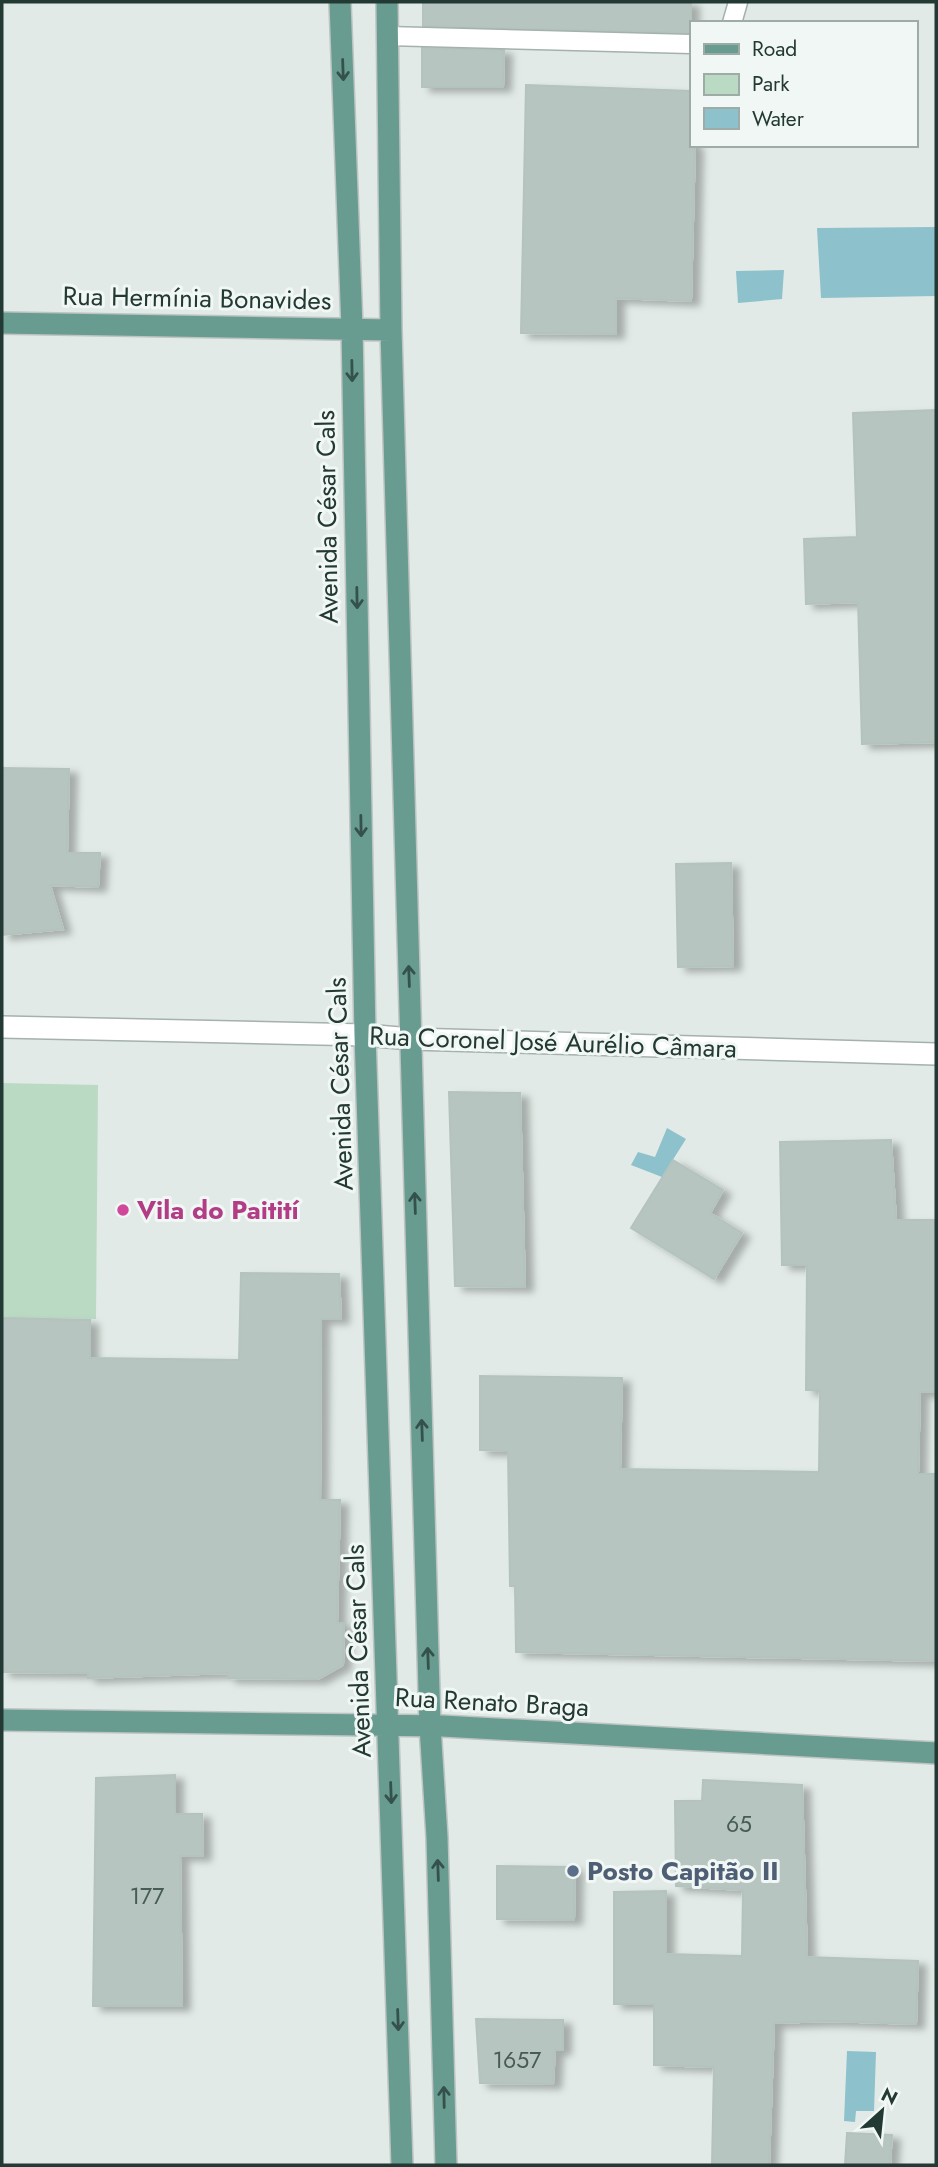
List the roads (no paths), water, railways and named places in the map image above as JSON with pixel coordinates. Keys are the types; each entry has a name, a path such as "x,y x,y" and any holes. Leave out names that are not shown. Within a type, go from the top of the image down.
{"main road":[{"name":"Avenida César Cals","path":"340,2 352,328 366,1035 402,2165"},
{"path":"387,2 391,330 430,1726 437,1851 446,2165"},
{"name":"Rua Hermínia Bonavides","path":"2,323 391,330"},
{"name":"Rua Renato Braga","path":"2,1720 430,1726 936,1753"}],"street":[{"name":"Rua Coronel José Aurélio Câmara","path":"2,1027 366,1035 411,1039 936,1054"}],"lane":[{"path":"733,21 738,2"},
{"path":"387,36 690,44"}],"water":[{"path":"936,227 936,296 821,298 817,228"},
{"path":"784,270 782,299 738,303 736,271"},
{"path":"667,1128 686,1139 662,1177 631,1165 638,1152 655,1157"},
{"path":"847,2051 876,2052 874,2111 856,2111 855,2122 844,2121"}],"place":[{"name":"Vila do Paitití","path":"123,1210"},
{"name":"Posto Capitão II","path":"573,1871"}]}
